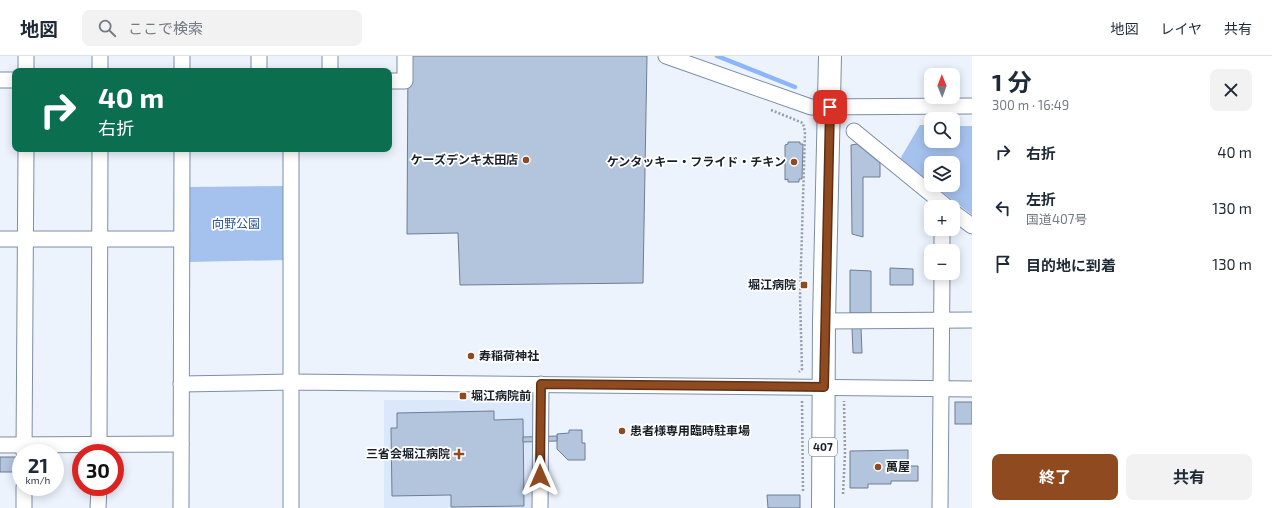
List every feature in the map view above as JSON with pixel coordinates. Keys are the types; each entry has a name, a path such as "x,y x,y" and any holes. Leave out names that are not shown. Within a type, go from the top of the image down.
{"highway":[{"name":"407","path":"830,56 824,387 833,505"}],"street":[{"path":"26,56 26,68"},
{"path":"100,56 100,68"},
{"path":"182,56 182,68"},
{"path":"258,68 259,56"},
{"path":"330,56 330,68"},
{"path":"392,81 405,81 405,56"},
{"path":"666,56 811,107 972,106"},
{"path":"0,80 12,80"},
{"path":"854,131 938,200"},
{"path":"24,444 26,152"},
{"path":"99,444 100,152"},
{"path":"181,508 182,152"},
{"path":"291,152 291,508"},
{"path":"960,217 972,226"},
{"path":"0,239 182,239"},
{"path":"940,508 942,280"},
{"path":"824,321 941,319 972,320"},
{"path":"181,384 291,382 972,389"},
{"path":"540,508 541,384"},
{"path":"124,447 181,444"},
{"path":"0,445 12,447"},
{"path":"24,496 24,508"},
{"path":"98,508 99,496"}],"path":[{"path":"769,109 802,123 805,132 800,296 802,369 799,372 792,372"},
{"path":"833,505 845,453 844,398 846,397"},
{"path":"799,398 803,402 803,493"}],"shaded area":[{"name":"三省会堀江病院","path":"384,400 534,400 535,508 384,508"}],"green space":[{"path":"920,125 924,125 924,148 960,148 960,126 972,126 972,215 960,206 960,200 952,200 942,192 960,192 960,156 924,156 924,178 900,159"},
{"name":"向野公園","path":"285,186 286,260 188,262 187,187"}],"building":[{"name":"ケーズデンキ太田店","path":"408,56 647,56 643,283 460,285 458,233 407,234"},
{"name":"ケンタッキー・フライド・チキン","path":"788,142 800,142 800,144 803,144 802,179 799,179 799,182 788,182 788,179 785,180 785,145 788,144"},
{"path":"857,144 880,163 880,177 863,177 863,237 852,234 851,145"},
{"path":"890,268 913,269 913,285 890,285"},
{"path":"850,270 871,271 871,313 850,313"},
{"path":"852,328 861,328 862,353 853,353"},
{"path":"955,402 972,402 972,424 955,424"},
{"name":"三省会堀江病院","path":"494,411 494,420 523,419 524,506 451,507 451,495 392,496 391,428 397,428 397,413"},
{"path":"569,430 582,430 582,443 585,443 585,460 568,460 557,449 557,434 569,433"},
{"path":"557,436 557,441 523,442 523,437"},
{"path":"908,450 908,466 918,466 918,481 891,481 891,484 868,484 868,488 850,488 850,451"},
{"path":"0,457 12,457 12,472 0,472"},
{"path":"767,495 800,495 800,508 768,508"}],"waterway":[{"path":"717,56 795,87"}],"place":[{"name":"ケーズデンキ太田店","path":"526,160"},
{"name":"ケンタッキー・フライド・チキン","path":"794,162"},
{"name":"堀江病院","path":"804,285"},
{"name":"寿稲荷神社","path":"471,356"},
{"name":"堀江病院前","path":"463,396"},
{"name":"患者様専用臨時駐車場","path":"622,431"},
{"name":"三省会堀江病院","path":"459,454"},
{"name":"萬屋","path":"878,467"}],"route":[{"path":"540,476 541,384 824,387 824,321 830,107"}]}
